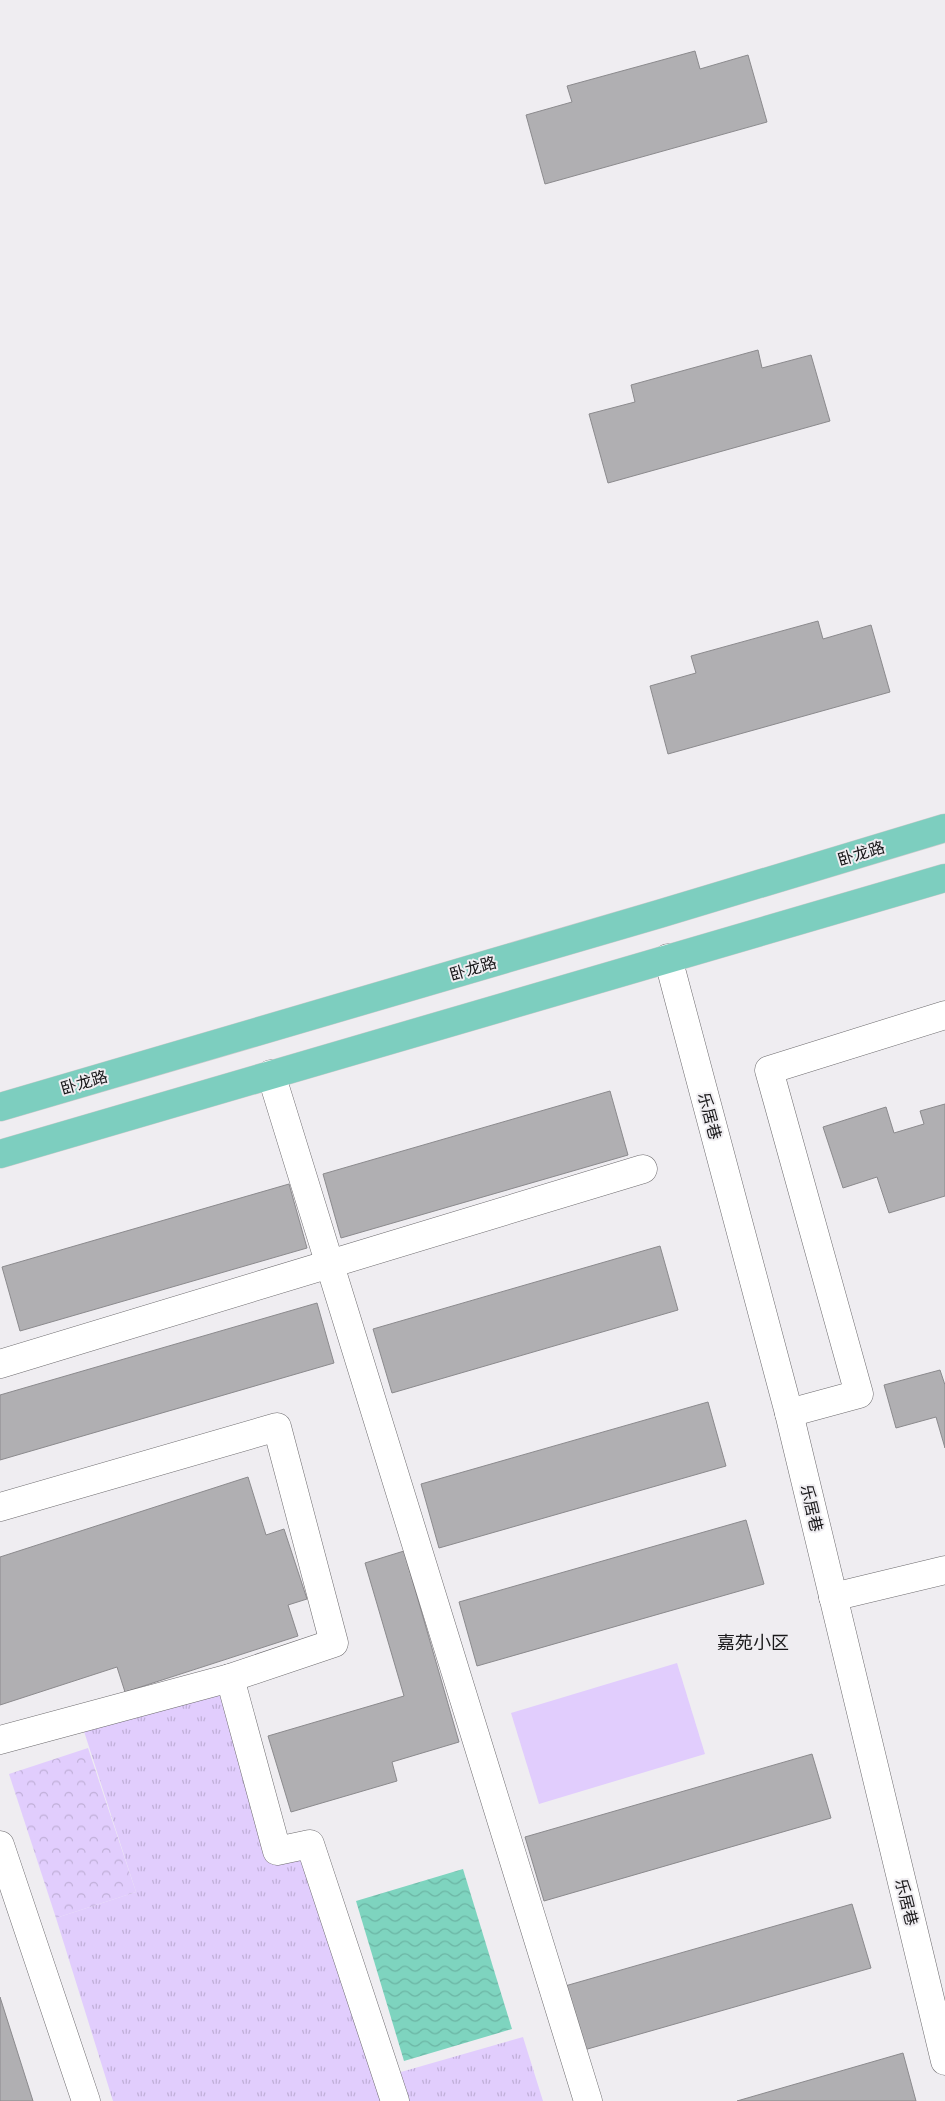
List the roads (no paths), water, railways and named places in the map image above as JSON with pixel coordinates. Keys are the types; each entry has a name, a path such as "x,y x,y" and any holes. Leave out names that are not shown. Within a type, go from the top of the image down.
{"main road":[{"name":"卧龙路","path":"0,1107 945,828"},
{"path":"0,1154 945,878"}],"street":[{"name":"乐居巷","path":"668,958 789,1413 945,2061"},
{"path":"789,1413 859,1394 768,1070 945,1015"},
{"path":"271,1074 588,2101"},
{"path":"0,1364 643,1169"},
{"path":"0,1507 277,1427 334,1643 230,1678 0,1740"},
{"path":"833,1597 945,1570"},
{"path":"230,1678 277,1851 310,1844 395,2101"},
{"path":"0,1845 86,2101"}],"water":[{"path":"463,1869 512,2029 404,2061 356,1901"}],"district":[{"name":"嘉苑小区","path":"753,1643"}]}
